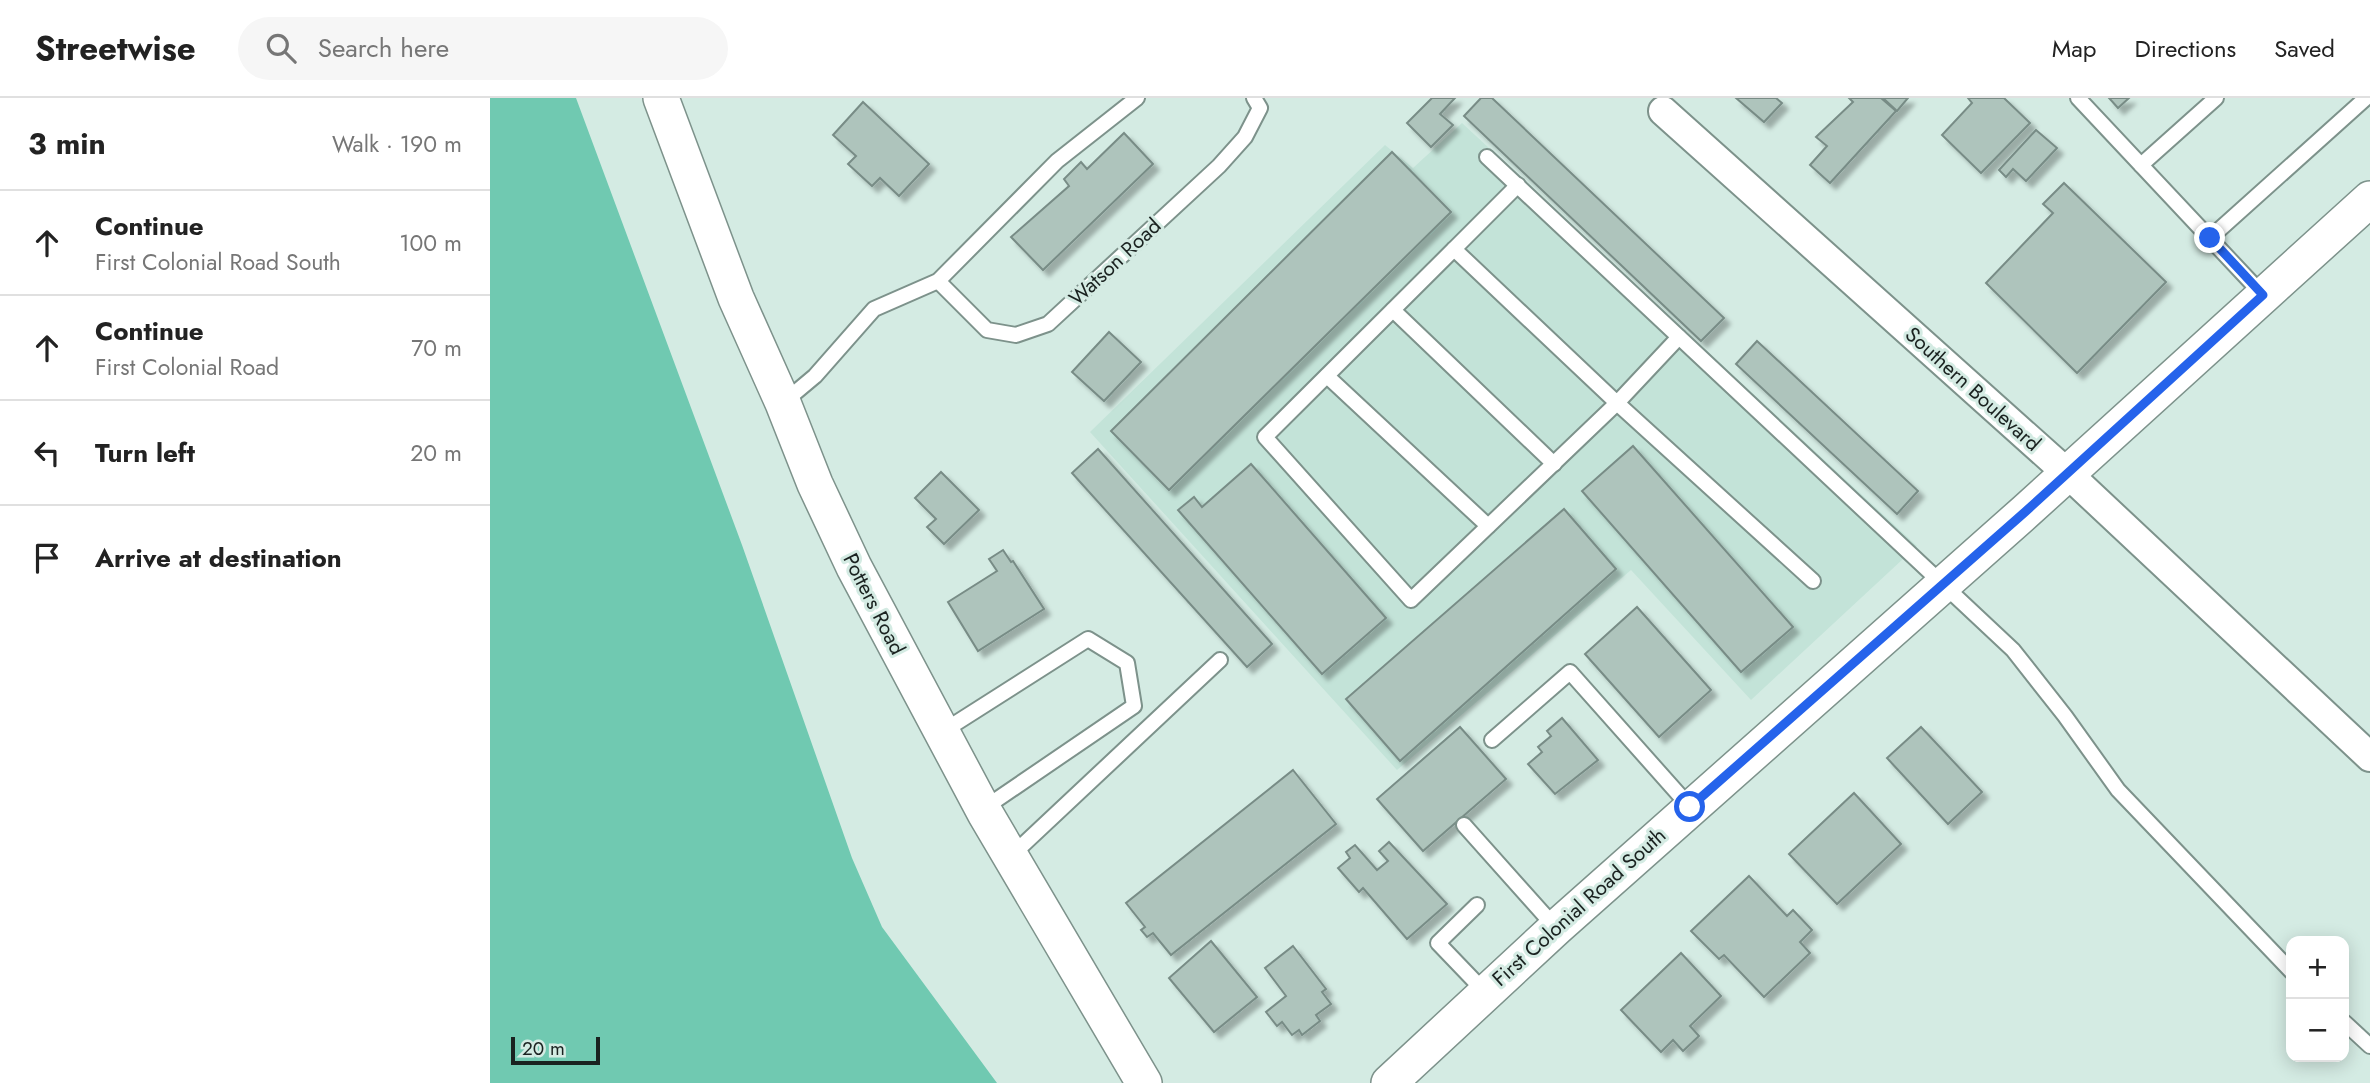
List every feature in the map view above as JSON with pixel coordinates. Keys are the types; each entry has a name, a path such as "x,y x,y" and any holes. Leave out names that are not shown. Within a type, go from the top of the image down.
{"street":[{"name":"Potters Road","path":"661,98 736,298 783,403 815,484 854,567 983,810 1144,1083"},
{"name":"Southern Boulevard","path":"1663,111 2067,473 2370,757"},
{"name":"First Colonial Road South","path":"1389,1083 1485,992 1690,807 2025,512 2370,199"}],"lane":[{"path":"783,403 815,376 874,309 938,281 1057,161 1137,98"},
{"name":"Watson Road","path":"938,281 987,330 1016,335 1048,324 1219,166 1245,137 1260,108 1254,98"},
{"path":"2078,98 2263,295"},
{"path":"2141,165 2216,98"},
{"path":"2210,238 2366,98"},
{"path":"1487,157 2013,650 2118,790 2286,966"},
{"path":"1518,185 1265,437 1411,600 1617,403 1679,337"},
{"path":"1454,250 1813,581"},
{"path":"1393,310 1554,464"},
{"path":"1327,376 1488,526"},
{"path":"941,733 1088,639 1127,663 1133,706 983,810"},
{"path":"1010,857 1220,660"},
{"path":"1492,740 1570,672 1690,807"},
{"path":"1464,825 1556,928"},
{"path":"1477,905 1438,943 1485,992"},
{"path":"2349,1027 2370,1046"}],"shaded area":[{"path":"1462,123 1917,546 1751,700 1631,570 1397,770 1090,432 1385,145 1413,168"}],"green space":[{"path":"490,98 576,98 742,545 852,858 882,927 997,1083 490,1083"}],"building":[{"path":"1432,98 1455,98 1440,114 1453,125 1431,147 1407,123"},
{"path":"1481,98 1492,98 1724,318 1701,341 1464,116"},
{"path":"1736,98 1776,98 1782,103 1764,122"},
{"path":"1849,98 1881,98 1896,111 1830,183 1810,165 1827,146 1816,137 1853,102"},
{"path":"1883,98 1908,98 1897,111"},
{"path":"1968,98 2004,98 2030,123 1981,173 1942,135 1972,103"},
{"path":"2109,98 2129,98 2118,108"},
{"path":"863,102 929,164 899,196 880,178 872,186 848,164 856,156 833,135"},
{"path":"2036,130 2057,148 2026,181 2013,169 2006,177 1999,170"},
{"path":"1124,133 1153,164 1043,270 1011,237 1069,186 1064,179 1081,162 1087,169"},
{"path":"1392,152 1451,212 1169,490 1111,431"},
{"path":"2064,183 2166,282 2077,373 1986,283 2053,213 2043,204"},
{"path":"1109,332 1141,362 1104,401 1072,372"},
{"path":"1757,341 1918,491 1897,514 1736,364"},
{"path":"1633,446 1793,627 1741,672 1582,491"},
{"path":"1098,449 1272,644 1247,667 1072,473"},
{"path":"1251,464 1386,618 1322,674 1178,510 1194,497 1202,507"},
{"path":"941,472 979,510 944,544 927,527 936,519 915,498"},
{"path":"1564,509 1616,569 1400,761 1346,699"},
{"path":"1003,550 1044,609 978,651 948,602 997,571 989,559"},
{"path":"1637,607 1711,690 1659,737 1585,654"},
{"path":"1562,718 1598,760 1555,794 1528,764 1542,752 1538,747 1551,736 1547,731"},
{"path":"1460,727 1506,779 1423,851 1377,799"},
{"path":"1921,727 1982,792 1948,824 1887,758"},
{"path":"1293,770 1336,824 1171,955 1153,933 1147,937 1141,930 1145,927 1126,903"},
{"path":"1854,793 1901,844 1837,904 1789,854"},
{"path":"1389,842 1447,904 1407,939 1363,888 1359,892 1338,868 1350,858 1346,852 1355,845 1377,870 1388,861 1379,851"},
{"path":"1749,876 1787,916 1793,910 1812,930 1800,942 1810,953 1764,997 1724,955 1719,959 1691,931"},
{"path":"1211,941 1257,997 1214,1032 1169,978"},
{"path":"1293,946 1326,989 1322,992 1331,1004 1316,1015 1320,1021 1302,1035 1299,1030 1292,1035 1282,1022 1277,1026 1266,1012 1286,996 1265,968"},
{"path":"1681,953 1721,996 1690,1026 1699,1036 1683,1051 1673,1040 1661,1052 1621,1010"}],"route":[{"path":"1690,807 2025,512 2263,295 2210,238"}]}
